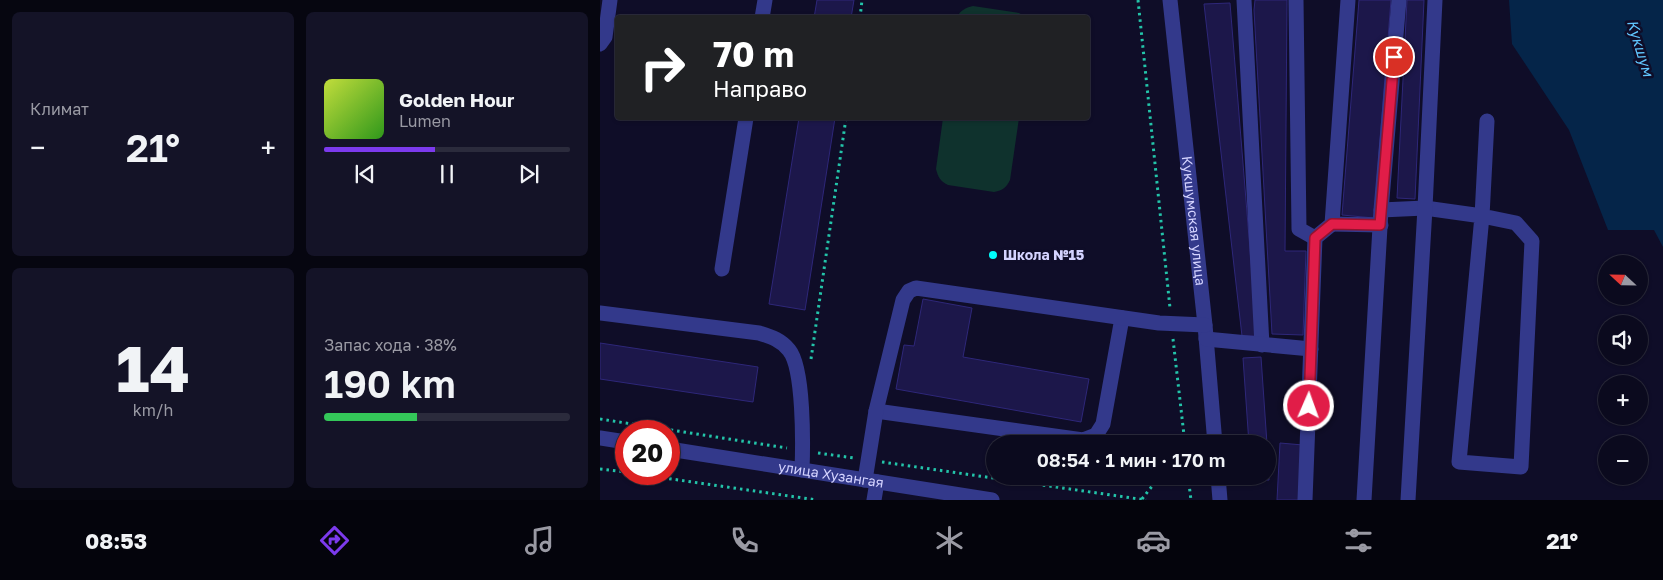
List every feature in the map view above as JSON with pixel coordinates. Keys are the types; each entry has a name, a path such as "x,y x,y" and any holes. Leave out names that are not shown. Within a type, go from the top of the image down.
{"street":[{"path":"600,44 605,37 610,0"},
{"path":"762,15 765,0"},
{"name":"Кукшумская улица","path":"1170,0 1206,332 1214,435"},
{"path":"1244,0 1262,344"},
{"path":"1296,0 1298,229 1315,238"},
{"path":"1332,224 1348,0"},
{"path":"1364,500 1381,218 1399,0"},
{"path":"1408,500 1426,208 1435,0"},
{"path":"722,269 746,120"},
{"path":"1305,500 1315,238 1332,224 1381,218 1426,208 1482,216 1516,223 1532,241 1522,467 1459,462 1482,216 1486,121"},
{"path":"874,500 871,481 876,411 903,300 909,291 916,288 1172,324 1262,344 1311,349"},
{"path":"600,313 760,333 779,340 791,352 799,373 803,451 802,470"},
{"path":"876,411 1083,440 1096,435 1103,424 1122,318"},
{"path":"600,438 615,440"},
{"name":"улица Хузангая","path":"680,451 871,481 962,498 992,500"},
{"path":"1219,485 1220,500"}],"path":[{"path":"860,15 862,0"},
{"path":"1138,0 1184,435"},
{"path":"799,373 810,366 846,120"},
{"path":"600,468 615,470"},
{"path":"680,480 816,500"},
{"path":"1142,499 1153,485"},
{"path":"1189,485 1191,500"}],"green space":[{"path":"973,6 1022,15 958,15"},
{"path":"943,120 1019,120 1010,180 1006,187 994,192 948,185 941,180 936,169"}],"water":[{"name":"Кукшум","path":"1509,0 1663,0 1663,247 1654,230 1608,230 1569,130 1512,44"}],"building":[{"path":"817,0 854,0 852,15 814,15"},
{"path":"1255,0 1287,0 1285,251 1306,251 1303,335 1272,334 1254,10"},
{"path":"1359,0 1391,0 1374,218 1342,215"},
{"path":"1407,0 1424,0 1415,199 1397,198"},
{"path":"1230,3 1257,336 1242,336 1204,4"},
{"path":"799,120 835,120 805,310 769,304"},
{"path":"923,299 972,308 963,357 1089,379 1081,422 896,389 904,345 914,346"},
{"path":"600,343 758,367 753,402 600,379"},
{"path":"1261,357 1266,435 1248,435 1243,358"},
{"path":"1280,443 1303,445 1300,500 1277,500"}],"place":[{"name":"Школа №15","path":"993,255"}],"route":[{"path":"1309,406 1315,238 1332,224 1380,225 1394,57"}]}
